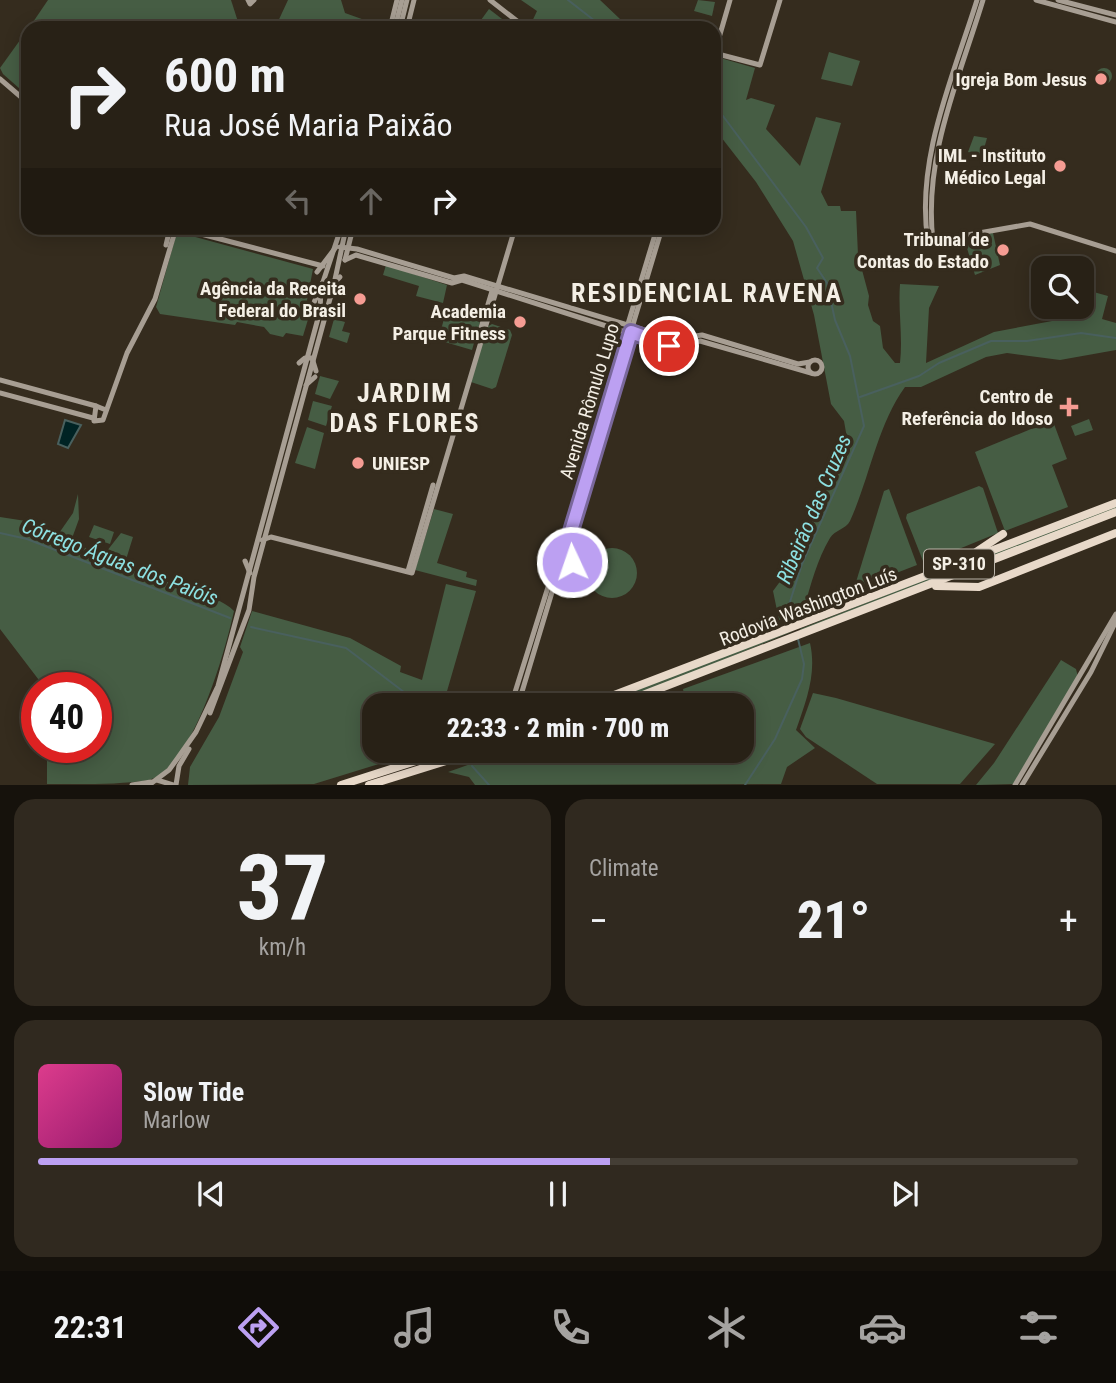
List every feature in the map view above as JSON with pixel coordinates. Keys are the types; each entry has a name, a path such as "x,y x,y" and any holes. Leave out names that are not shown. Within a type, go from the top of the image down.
{"highway":[{"name":"Rodovia Washington Luís","path":"804,629 937,572 1116,503"},
{"name":"Rodovia Washington Luís","path":"646,693 791,634 923,587 1116,512"},
{"path":"923,587 946,584 979,587 1116,533"},
{"path":"937,572 973,554 1003,534"},
{"name":"Rodovia Washington Luís","path":"622,693 791,634"},
{"path":"341,785 410,763"},
{"path":"369,785 440,763"}],"street":[{"path":"248,0 250,4 254,0"},
{"path":"397,21 402,0"},
{"path":"397,21 402,0"},
{"path":"409,21 414,0"},
{"path":"490,0 517,21"},
{"path":"721,34 730,0"},
{"path":"721,54 760,65 780,0"},
{"path":"931,242 925,198 927,169 977,0"},
{"path":"931,242 930,198 935,160 983,0"},
{"path":"1036,0 1116,22"},
{"path":"1058,0 1116,15"},
{"path":"0,79 21,97"},
{"path":"931,242 1030,224 1116,251"},
{"path":"93,418 98,406 108,397 129,338 153,295 173,235"},
{"path":"0,393 101,421 130,344 155,299 173,235"},
{"path":"210,235 323,266"},
{"path":"344,235 345,260 353,255 360,256 452,283 462,280 495,288 671,338 702,335 798,364 817,360 822,366 818,373 811,373 700,341 684,345 676,351 630,328"},
{"path":"136,784 152,782 175,785 181,762 222,688 248,610 261,540 310,358 334,284 344,246 344,235"},
{"path":"312,307 321,285 350,235"},
{"path":"261,540 271,537 410,572 512,235"},
{"name":"Avenida Rômulo Lupo","path":"630,328 655,235"},
{"name":"Avenida Rômulo Lupo","path":"564,543 661,235"},
{"path":"344,246 454,278 464,276 495,288"},
{"path":"317,272 344,246"},
{"path":"152,782 172,766 207,711 228,658 241,598 261,540 304,387 320,311 321,285 312,263"},
{"path":"321,285 334,284 340,277"},
{"path":"669,346 671,338"},
{"path":"682,338 684,345"},
{"path":"299,363 310,358"},
{"path":"304,387 315,374 316,362 310,358"},
{"path":"810,362 811,373"},
{"path":"0,380 106,410"},
{"path":"515,693 556,569 572,562 573,553 564,543 551,546 547,555 556,569 521,693"},
{"path":"245,561 250,573"},
{"path":"241,598 250,601"},
{"path":"239,608 248,610"},
{"path":"1016,785 1116,614"},
{"path":"1021,785 1091,672 1116,621"}],"green space":[{"path":"48,0 231,0 238,21 34,21"},
{"path":"288,0 341,0 345,13 367,21 278,21"},
{"path":"521,0 600,0 625,21 532,21 537,11"},
{"path":"698,0 715,2 712,16 694,11"},
{"path":"489,9 505,21 482,21"},
{"path":"21,39 21,90 0,68"},
{"path":"829,52 860,61 852,86 821,79"},
{"path":"721,58 755,68 746,100 751,98 775,105 766,129 800,166 816,117 841,123 821,192 828,206 840,206 841,211 856,211 858,255 869,296 868,305 873,321 880,326 883,348 895,363 900,363 901,353 900,284 939,286 929,308 926,363 994,332 1063,319 1094,319 1094,292 1108,296 1102,319 1116,323 1116,350 1060,360 1007,353 986,357 921,387 905,387 887,418 850,521 832,535 821,555 804,608 779,620 773,591 790,568 848,444 844,421 831,404 814,315 793,241 756,182 721,137"},
{"path":"1104,68 1110,70 1110,82 1104,84 1098,82 1096,76 1098,70"},
{"path":"974,136 987,138 982,156 968,152"},
{"path":"993,233 1000,265 975,275 964,238"},
{"path":"176,235 188,235 313,269 307,300 310,313 303,336 286,333 283,337 270,334 264,327 160,314 156,307"},
{"path":"386,265 447,285 443,303 416,296 419,286 383,275"},
{"path":"446,312 480,322 472,350 438,340"},
{"path":"334,319 345,322 342,331 350,333 347,343 329,337"},
{"path":"492,324 510,330 512,335 496,387 492,389 471,382 487,327"},
{"path":"320,376 339,381 330,399 315,394"},
{"path":"313,401 332,406 326,426 308,420"},
{"path":"1089,419 1093,430 1075,436 1071,426"},
{"path":"1054,424 1067,459 1052,465 1068,507 1005,531 975,452 1031,429"},
{"path":"307,427 324,433 315,469 295,463"},
{"path":"979,486 983,488 998,533 927,562 923,561 906,518 907,514"},
{"path":"889,489 917,565 860,587 856,582 884,491"},
{"path":"78,494 79,519 71,541 103,556 121,533 133,537 124,566 213,598 234,611 215,679 193,732 180,754 165,771 149,780 47,784 47,763 112,763 112,672 33,672 0,629 0,517 26,521 41,534 57,536 73,513"},
{"path":"1116,504 1116,510 801,632 800,629"},
{"path":"434,509 453,514 437,563 467,572 466,577 477,580 476,586 415,570"},
{"path":"94,525 114,532 110,544 89,537"},
{"path":"556,545 564,545 571,552 571,560 564,567 556,567 549,560 549,552"},
{"path":"612,548 630,555 637,573 630,591 612,598 594,591 587,573 594,555"},
{"path":"446,584 476,591 446,693 362,693 362,763 382,763 314,784 188,785 190,767 219,717 243,652 240,647 252,611 350,638 401,666 400,672 422,680"},
{"path":"794,631 642,693 625,693"},
{"path":"810,643 811,677 796,730 815,748 787,767 781,784 475,785 469,777 448,772 473,763 754,763 754,693 684,693 683,689"},
{"path":"1061,660 1076,669 1078,677 1013,784 976,785 994,763"},
{"path":"813,693 995,744 960,784 877,784 806,737 800,729"}],"water":[{"path":"65,420 81,425 68,448 58,444"}],"waterway":[{"name":"Ribeirão das Cruzes","path":"568,0 595,21"},
{"name":"Ribeirão das Cruzes","path":"721,113 806,227 823,258 817,268 827,283 835,320 850,356 864,426 802,564 788,608 792,624"},
{"path":"860,397 919,376 939,363 991,341 1027,341 1081,333 1116,338"},
{"name":"Córrego Águas dos Paióis","path":"0,533 27,539 230,618"},
{"name":"Córrego Águas dos Paióis","path":"251,627 346,648 405,693"},
{"name":"Ribeirão das Cruzes","path":"745,785 775,739 802,679 804,664 798,639"},
{"name":"Córrego Águas dos Paióis","path":"472,766 489,785"}],"place":[{"name":"Igreja Bom Jesus","path":"1101,79"},
{"name":"IML - Instituto Médico Legal","path":"1060,166"},
{"name":"Tribunal de Contas do Estado","path":"1003,250"},
{"name":"Agência da Receita Federal do Brasil","path":"360,299"},
{"name":"Academia Parque Fitness","path":"520,322"},
{"name":"Centro de Referência do Idoso","path":"1069,407"},
{"name":"UNIESP","path":"358,463"}],"district":[{"name":"RESIDENCIAL RAVENA","path":"707,293"},
{"name":"JARDIM DAS FLORES","path":"405,408"}],"route":[{"path":"572,562 573,553 567,544 631,332 669,346"}]}
